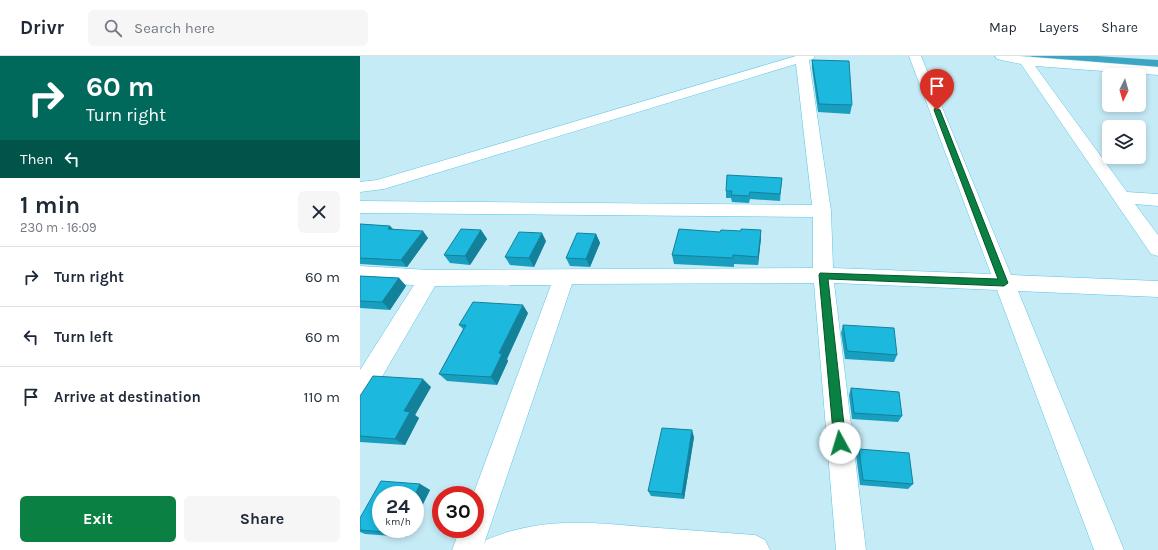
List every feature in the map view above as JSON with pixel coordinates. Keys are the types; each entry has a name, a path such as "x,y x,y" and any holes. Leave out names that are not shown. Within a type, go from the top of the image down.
{"street":[{"path":"915,56 1108,550"},
{"path":"1001,56 1025,61 1158,71"},
{"path":"360,187 378,185 805,57 822,211 823,275 850,550"},
{"path":"1025,61 1158,249"},
{"path":"360,206 378,185"},
{"path":"1121,197 1158,200"},
{"path":"360,206 822,211"},
{"path":"360,274 429,278 823,275 1158,289"},
{"path":"360,391 429,278"},
{"path":"484,503 564,278"},
{"path":"496,550 514,542 544,537 579,537 755,550"},
{"path":"467,550 471,538"}],"building":[{"path":"812,60 849,61 852,105 819,104"},
{"path":"727,175 782,178 780,194 750,192 749,196 731,195 732,191 726,191"},
{"path":"360,224 390,226 388,229 423,231 401,260 360,258"},
{"path":"461,229 481,230 465,256 444,255"},
{"path":"679,229 720,232 721,230 741,231 741,229 761,230 758,257 733,255 733,258 672,255"},
{"path":"519,232 542,233 529,258 505,257"},
{"path":"577,233 596,234 586,259 566,258"},
{"path":"360,276 399,278 382,302 360,301"},
{"path":"473,302 523,305 499,353 502,354 491,377 439,374 466,325 459,325"},
{"path":"843,325 894,328 897,355 847,351"},
{"path":"373,376 423,379 404,411 410,412 395,439 360,436 360,396"},
{"path":"851,388 899,392 902,416 854,413"},
{"path":"662,428 692,430 682,494 648,491"},
{"path":"859,449 909,453 913,484 863,480"},
{"path":"381,481 420,484 419,486 378,486"},
{"path":"372,497 372,531 360,530 360,518"}],"waterway":[{"path":"1038,56 1158,64"}],"route":[{"path":"840,443 823,275 1004,283 937,110"}]}
